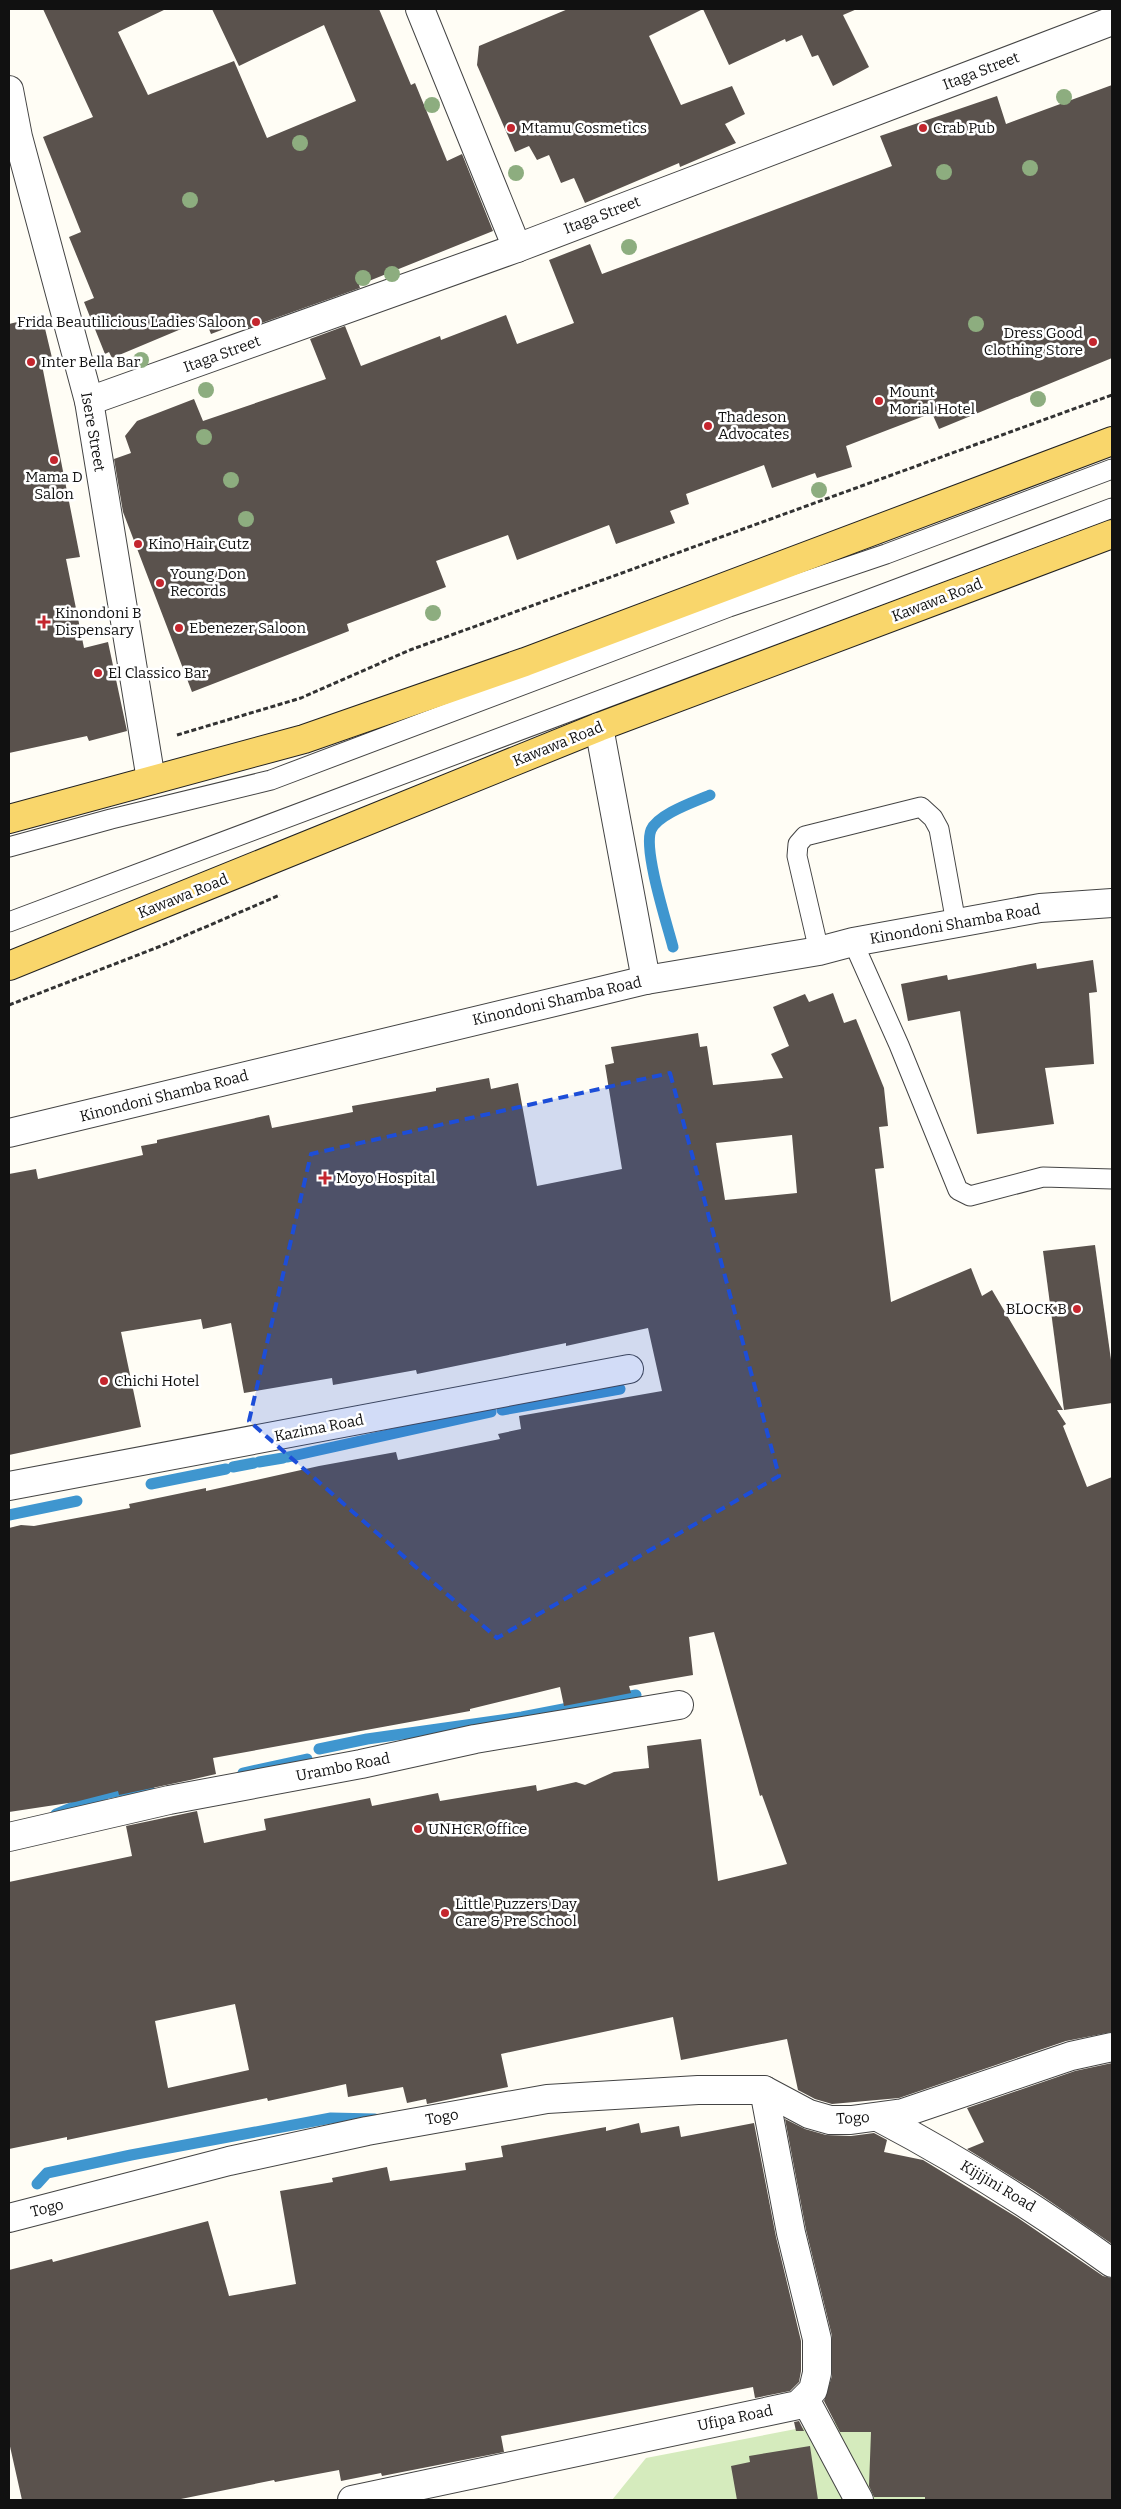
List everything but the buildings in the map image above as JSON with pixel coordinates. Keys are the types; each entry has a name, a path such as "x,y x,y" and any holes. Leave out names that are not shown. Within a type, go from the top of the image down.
{"main road":[{"path":"9,819 304,739 525,662 1112,442"},
{"name":"Kawawa Road","path":"9,966 599,727 1112,534"}],"street":[{"path":"425,10 517,248"},
{"name":"Itaga Street","path":"89,401 517,248 1112,22"},
{"name":"Isere Street","path":"9,90 18,138 89,401 151,780"},
{"path":"599,727 646,980"},
{"name":"Kinondoni Shamba Road","path":"9,1133 646,980 819,951 853,942 1040,908 1112,903"},
{"name":"Kazima Road","path":"9,1486 629,1369"},
{"name":"Urambo Road","path":"9,1837 169,1800 361,1764 475,1738 679,1705"},
{"name":"Togo","path":"9,2218 229,2161 366,2131 547,2099 608,2094 730,2089 764,2090 794,2107 830,2120 878,2117 903,2113 1071,2056 1112,2047"},
{"path":"764,2090 794,2243 817,2339 817,2373 813,2390 805,2399 859,2500"},
{"name":"Kijijini Road","path":"878,2117 933,2146 1042,2213 1112,2263"},
{"name":"Ufipa Road","path":"352,2500 798,2405 805,2399"}],"lane":[{"path":"9,847 112,819 271,780 728,607 886,554 1112,469"},
{"name":"Kawawa Road","path":"9,922 1112,508"},
{"path":"819,951 797,856 798,844 805,836 921,807 933,818 939,829 956,923"},
{"path":"853,942 899,1045 958,1190 970,1196 1043,1177 1112,1179"}],"path":[{"path":"145,744 301,698 410,650 1112,395"}],"highlighted area":[{"path":"670,1073 779,1476 497,1638 249,1421 311,1154"}],"green space":[{"path":"1112,2368 1112,2500 612,2500 646,2458"}],"waterway":[{"path":"673,947 653,870 649,840 651,830 655,824 669,814 710,795"},
{"path":"502,1410 620,1389"},
{"path":"288,1457 491,1412"},
{"path":"259,1462 283,1458"},
{"path":"233,1467 254,1463"},
{"path":"151,1484 226,1469"},
{"path":"9,1515 77,1501"},
{"path":"319,1749 367,1739 522,1717 636,1695"},
{"path":"243,1773 307,1759"},
{"path":"56,1814 108,1793 123,1790 150,1791"},
{"path":"37,2184 47,2173 131,2155 331,2118 375,2119"}],"place":[{"name":"Mtamu Cosmetics","path":"511,128"},
{"name":"Crab Pub","path":"923,128"},
{"name":"Frida Beautilicious Ladies Saloon","path":"256,322"},
{"name":"Dress Good Clothing Store","path":"1093,342"},
{"name":"Inter Bella Bar","path":"31,362"},
{"name":"Mount Morial Hotel","path":"879,401"},
{"name":"Thadeson Advocates","path":"708,426"},
{"name":"Mama D Salon","path":"54,460"},
{"name":"Kino Hair Cutz","path":"138,544"},
{"name":"Young Don Records","path":"160,583"},
{"name":"Kinondoni B Dispensary","path":"44,622"},
{"name":"Ebenezer Saloon","path":"179,628"},
{"name":"El Classico Bar","path":"98,673"},
{"name":"Moyo Hospital","path":"325,1178"},
{"name":"BLOCK B","path":"1077,1309"},
{"name":"Chichi Hotel","path":"104,1381"},
{"name":"UNHCR Office","path":"418,1829"},
{"name":"Little Puzzers Day Care & Pre School","path":"445,1913"}]}
